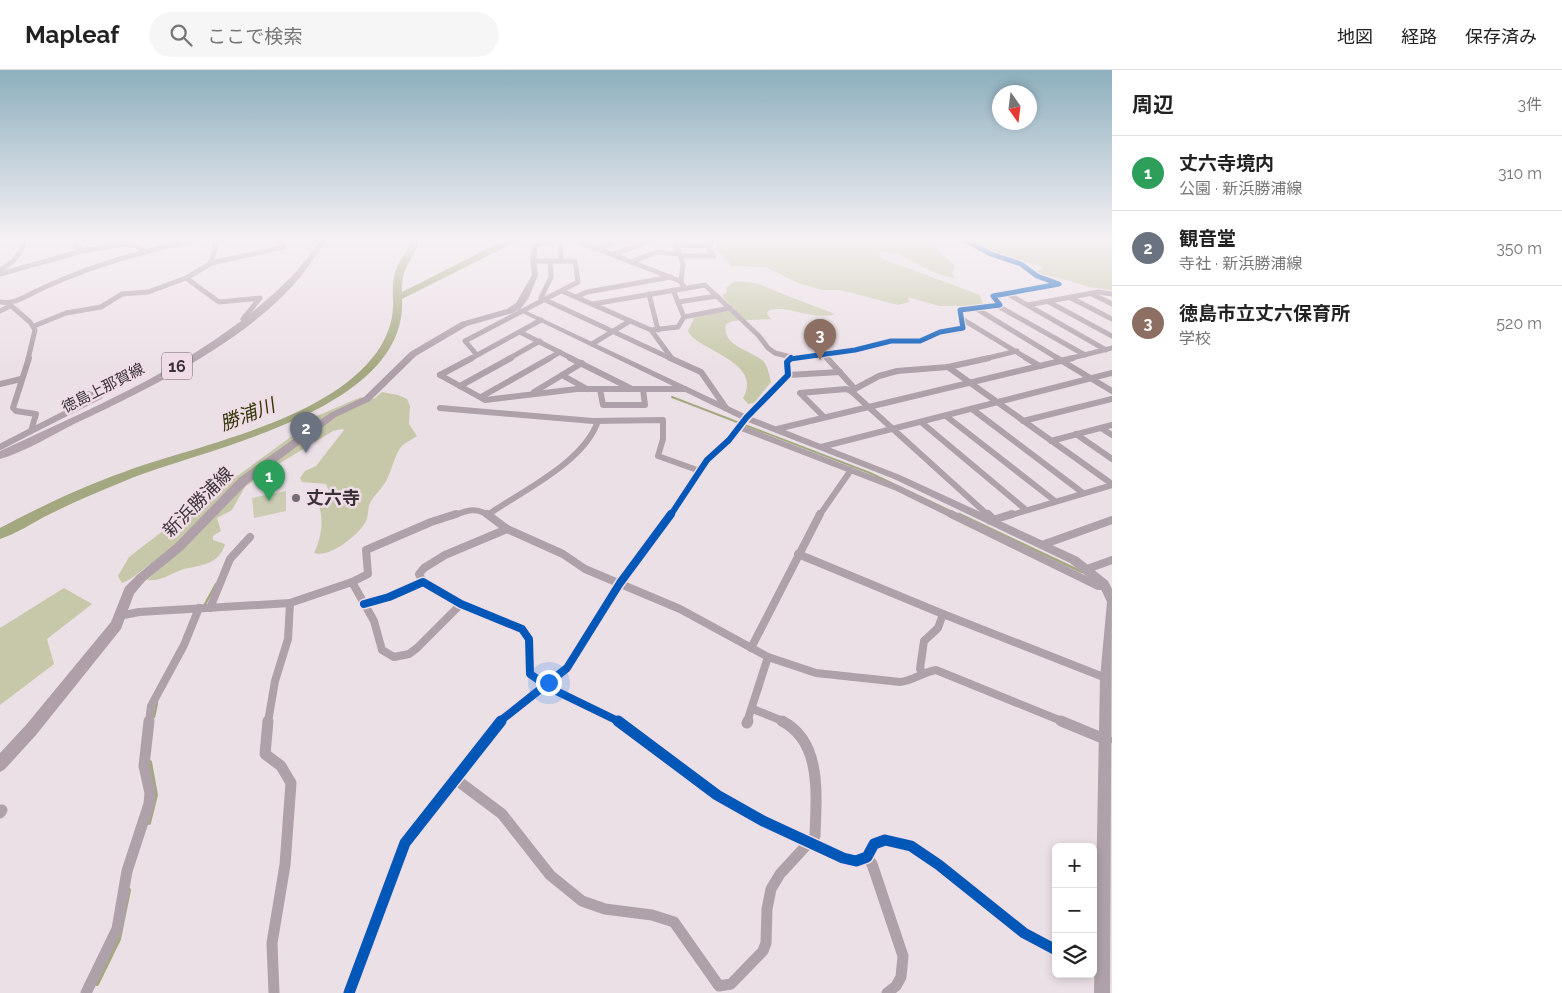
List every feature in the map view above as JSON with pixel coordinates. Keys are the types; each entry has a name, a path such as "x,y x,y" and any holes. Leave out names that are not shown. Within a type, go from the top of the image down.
{"main road":[{"name":"徳島上那賀線","path":"0,454 91,412 203,351 246,322 291,282"},
{"path":"519,309 532,282"},
{"name":"新浜勝浦線","path":"0,764 31,730 107,636 120,616 129,591 141,578 179,547 229,494 248,477 333,416 367,398 413,354 464,324 519,309"}],"street":[{"path":"0,311 58,282"},
{"path":"34,326 66,313 100,307 122,294 148,292 175,282"},
{"path":"192,282 219,302 260,298 243,320 246,322"},
{"path":"548,282 541,298 701,372 726,408"},
{"path":"476,354 464,341 519,309 544,300 578,282"},
{"path":"576,297 587,292 643,282"},
{"path":"682,282 686,288"},
{"path":"998,306 1000,302 993,296 1059,284 1054,282"},
{"path":"593,304 705,285 759,336 768,348 774,353 791,357 855,350 891,342 920,341 940,332 963,328 960,310 998,306 1085,355"},
{"path":"673,290 684,317"},
{"path":"562,291 651,330 678,327 684,317 730,308"},
{"path":"1006,293 1109,349"},
{"path":"649,294 658,330"},
{"path":"1028,306 1092,294 1112,294"},
{"path":"1092,294 1112,304"},
{"path":"678,302 717,296"},
{"path":"1071,298 1112,320"},
{"path":"0,302 10,305 34,326 34,336 28,364 21,379 13,408 16,411 36,414 31,431"},
{"path":"1049,302 1112,336"},
{"path":"976,308 1112,391"},
{"path":"519,309 746,418 897,477 992,520 1087,569 1105,586 1112,602 1106,678 1107,740 1098,972 1102,993"},
{"path":"962,319 970,322 1040,366"},
{"path":"541,320 440,375 485,400 531,393 587,389 685,389"},
{"path":"592,344 630,321"},
{"path":"651,330 672,358"},
{"path":"520,332 632,389"},
{"path":"460,386 540,342"},
{"path":"777,429 1109,349"},
{"path":"824,417 800,393 853,390 879,376 897,371 948,367 1017,351"},
{"path":"481,398 560,352"},
{"path":"824,354 868,406 992,520"},
{"path":"788,375 787,362 791,357"},
{"path":"531,393 582,363"},
{"path":"948,367 1112,484"},
{"path":"349,993 405,843 454,778 499,722 567,668 620,584 707,460 729,440 746,418 788,375 840,372"},
{"path":"821,447 1112,373"},
{"path":"562,375 587,389"},
{"path":"0,384 21,379"},
{"path":"600,389 602,405 645,405 643,389"},
{"path":"0,447 100,396 85,394"},
{"path":"497,398 501,413"},
{"path":"1023,421 1112,399"},
{"path":"440,408 598,421 663,420 663,439 658,456 700,471"},
{"path":"972,409 1083,493"},
{"path":"946,416 1055,501"},
{"path":"489,514 577,453 595,431 598,421"},
{"path":"921,422 1025,509"},
{"path":"1051,441 1112,425"},
{"path":"739,427 800,448 897,488 1002,537 1098,586 1105,586"},
{"path":"1101,428 1112,435"},
{"path":"1076,434 1112,459"},
{"path":"751,648 817,518 851,470"},
{"path":"992,520 1112,484"},
{"path":"120,616 139,612 290,603 352,582 368,574 366,550 400,534 473,509 481,510 507,529 620,584 680,609 787,666 824,676 900,682 910,681 923,673 936,670 950,674 1107,740"},
{"path":"1042,545 1046,541 1112,520"},
{"path":"507,529 433,561 419,574 423,582 462,604 522,629 528,634 530,640 528,670 530,674 545,686 558,690 579,703 616,720 718,796 843,858 856,861 867,857 874,844 885,840 911,846 939,865 1024,933 1052,948"},
{"path":"86,993 117,929 127,871 149,804 150,792 144,766 151,706 240,544 250,537"},
{"path":"798,554 942,614 1106,678"},
{"path":"1087,569 1112,560"},
{"path":"352,582 374,622 382,650 394,657 409,654 417,648 462,604"},
{"path":"364,604 389,597 423,582"},
{"path":"274,993 272,943 284,865 291,782 286,770 279,761 265,754 264,748 275,681 288,639 290,603"},
{"path":"923,673 920,669 924,641 938,628 942,614"},
{"path":"747,723 768,657"},
{"path":"454,778 507,819 559,885 583,901 605,910 664,917 674,922 719,986 731,984 763,951 766,943 771,889 780,875 816,836 816,783 813,763 802,739 788,723 752,709"},
{"path":"867,857 872,864 903,956 904,968 901,980 887,993"}],"green space":[{"path":"734,282 749,282 835,314 818,316 777,309 769,310 767,314 771,319 733,321 726,324 728,337 732,342 762,360 769,373 771,382 754,403 748,404 743,398 747,385 745,375 737,366 727,358 703,345 688,331 694,318 734,309 722,296 727,292 726,288"},
{"path":"796,282 945,282 980,295 983,306 939,306 908,297 909,302 898,305 841,290 823,290"},
{"path":"1073,282 1112,282 1112,290 1089,287"},
{"path":"382,392 407,399 410,406 409,424 417,436 401,447 389,475 371,501 365,523 350,540 328,552 314,553 321,530 319,506 330,494 326,484 302,482 300,478 305,471 316,466 344,430 342,429 333,431 272,468 245,487 232,510 217,518 221,531 213,536 213,540 225,544 214,560 161,578 147,580 158,570 153,563 122,583 118,576 129,557 193,508 201,498 229,482 307,425 310,419 361,397 365,402 375,398"},
{"path":"286,491 286,511 254,518 252,498"},
{"path":"64,588 92,604 47,639 54,664 0,705 0,628"}],"waterway":[{"name":"勝浦川","path":"398,282 398,298"},
{"path":"398,298 429,282"},
{"name":"勝浦川","path":"0,534 62,503 127,475 261,430 295,417 326,400 354,381 377,358 384,348 396,322 398,298"},
{"path":"672,397 870,473 961,516"},
{"path":"959,514 1082,572"},
{"path":"204,606 216,584"},
{"path":"154,717 157,703"},
{"path":"149,823 156,795 150,762"},
{"path":"97,984 119,939 129,890"}],"cycle path":[{"path":"349,993 405,843 499,722 567,668 620,583 680,502 707,460 729,440 746,418 788,375 787,362 791,357 855,350 891,341 920,341 940,332 963,328 960,310 1000,305 993,296 1059,284 1054,282"},
{"path":"364,604 389,597 423,582 461,604 522,629 529,639 528,668 530,674 550,688 617,720 704,786 732,804 763,821 843,858 856,861 867,857 874,844 885,840 911,846 939,865 1024,933 1052,948"}],"place":[{"name":"徳島市立丈六保育所","path":"820,360"},
{"name":"観音堂","path":"306,453"},
{"name":"丈六寺","path":"296,498"},
{"name":"丈六寺境内","path":"269,501"}]}
